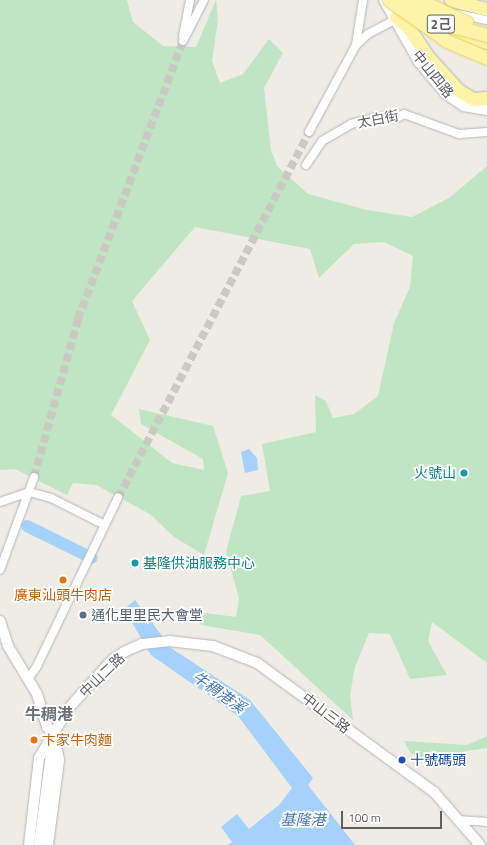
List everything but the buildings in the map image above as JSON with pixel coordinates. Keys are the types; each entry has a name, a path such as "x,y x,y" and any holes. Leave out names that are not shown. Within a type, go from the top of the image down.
{"main road":[{"path":"389,0 447,41 487,58"},
{"name":"2己","path":"400,0 430,18 487,35"},
{"name":"2己","path":"419,0 451,17 487,28"},
{"path":"451,0 487,9"},
{"path":"396,17 458,90 473,99 487,98"},
{"path":"430,18 454,32 487,43"}],"street":[{"path":"190,0 185,15 183,41 204,0"},
{"path":"309,132 356,45 363,0"},
{"name":"中山四路","path":"384,0 396,17 419,62 446,94 464,106 487,110"},
{"path":"356,45 396,17 458,14 487,20"},
{"path":"396,17 487,51"},
{"name":"太白街","path":"306,165 322,141 351,124 380,117 396,118 404,114 459,134 487,132"},
{"path":"0,570 34,477"},
{"path":"0,502 29,492 52,498 105,525"},
{"path":"28,679 88,562 118,498"},
{"path":"0,621 4,645 37,694 47,727 54,733 59,760 48,845"},
{"name":"中山三路","path":"142,644 166,641 213,646 257,663 434,792 480,845"},
{"name":"中山二路","path":"29,845 39,758 68,709 104,668 126,651 142,644"},
{"name":"中山二路","path":"39,845 54,733"},
{"path":"459,820 487,822"}],"green space":[{"path":"0,0 127,0 133,22 163,46 196,47 216,0 218,19 212,61 220,83 243,74 269,39 283,53 264,88 271,150 277,166 308,194 367,210 412,217 449,198 487,166 487,663 432,622 428,641 447,675 410,679 390,634 369,633 355,667 350,695 353,720 260,635 201,625 197,612 236,617 239,598 226,552 241,496 270,491 262,444 316,432 315,395 326,401 333,418 354,414 378,396 394,323 410,287 413,256 384,242 354,244 319,278 310,249 195,227 132,301 150,340 111,415 172,463 204,470 203,459 141,424 139,409 213,426 228,473 204,555 174,537 150,514 96,485 73,483 67,495 15,469 0,470"},
{"path":"487,736 487,748 466,751 428,764 410,752 404,741 467,745"}],"water":[{"path":"249,449 257,458 258,470 245,473 241,452"},
{"name":"基隆港","path":"135,600 171,648 250,700 313,778 308,785 355,845 228,845 232,842 221,827 237,814 249,829 280,804 292,788 238,716 151,655 124,609"}],"waterway":[{"name":"牛稠港溪","path":"27,526 92,558"}],"tunnel":[{"path":"34,477 78,319 183,41"},
{"path":"118,498 309,132"}],"place":[{"name":"火號山","path":"464,473"},
{"name":"基隆供油服務中心","path":"135,563"},
{"name":"廣東汕頭牛肉店","path":"63,580"},
{"name":"通化里里民大會堂","path":"83,615"},
{"name":"卞家牛肉麵","path":"34,740"},
{"name":"十號碼頭","path":"402,760"}],"district":[{"name":"牛稠港","path":"49,714"}]}
